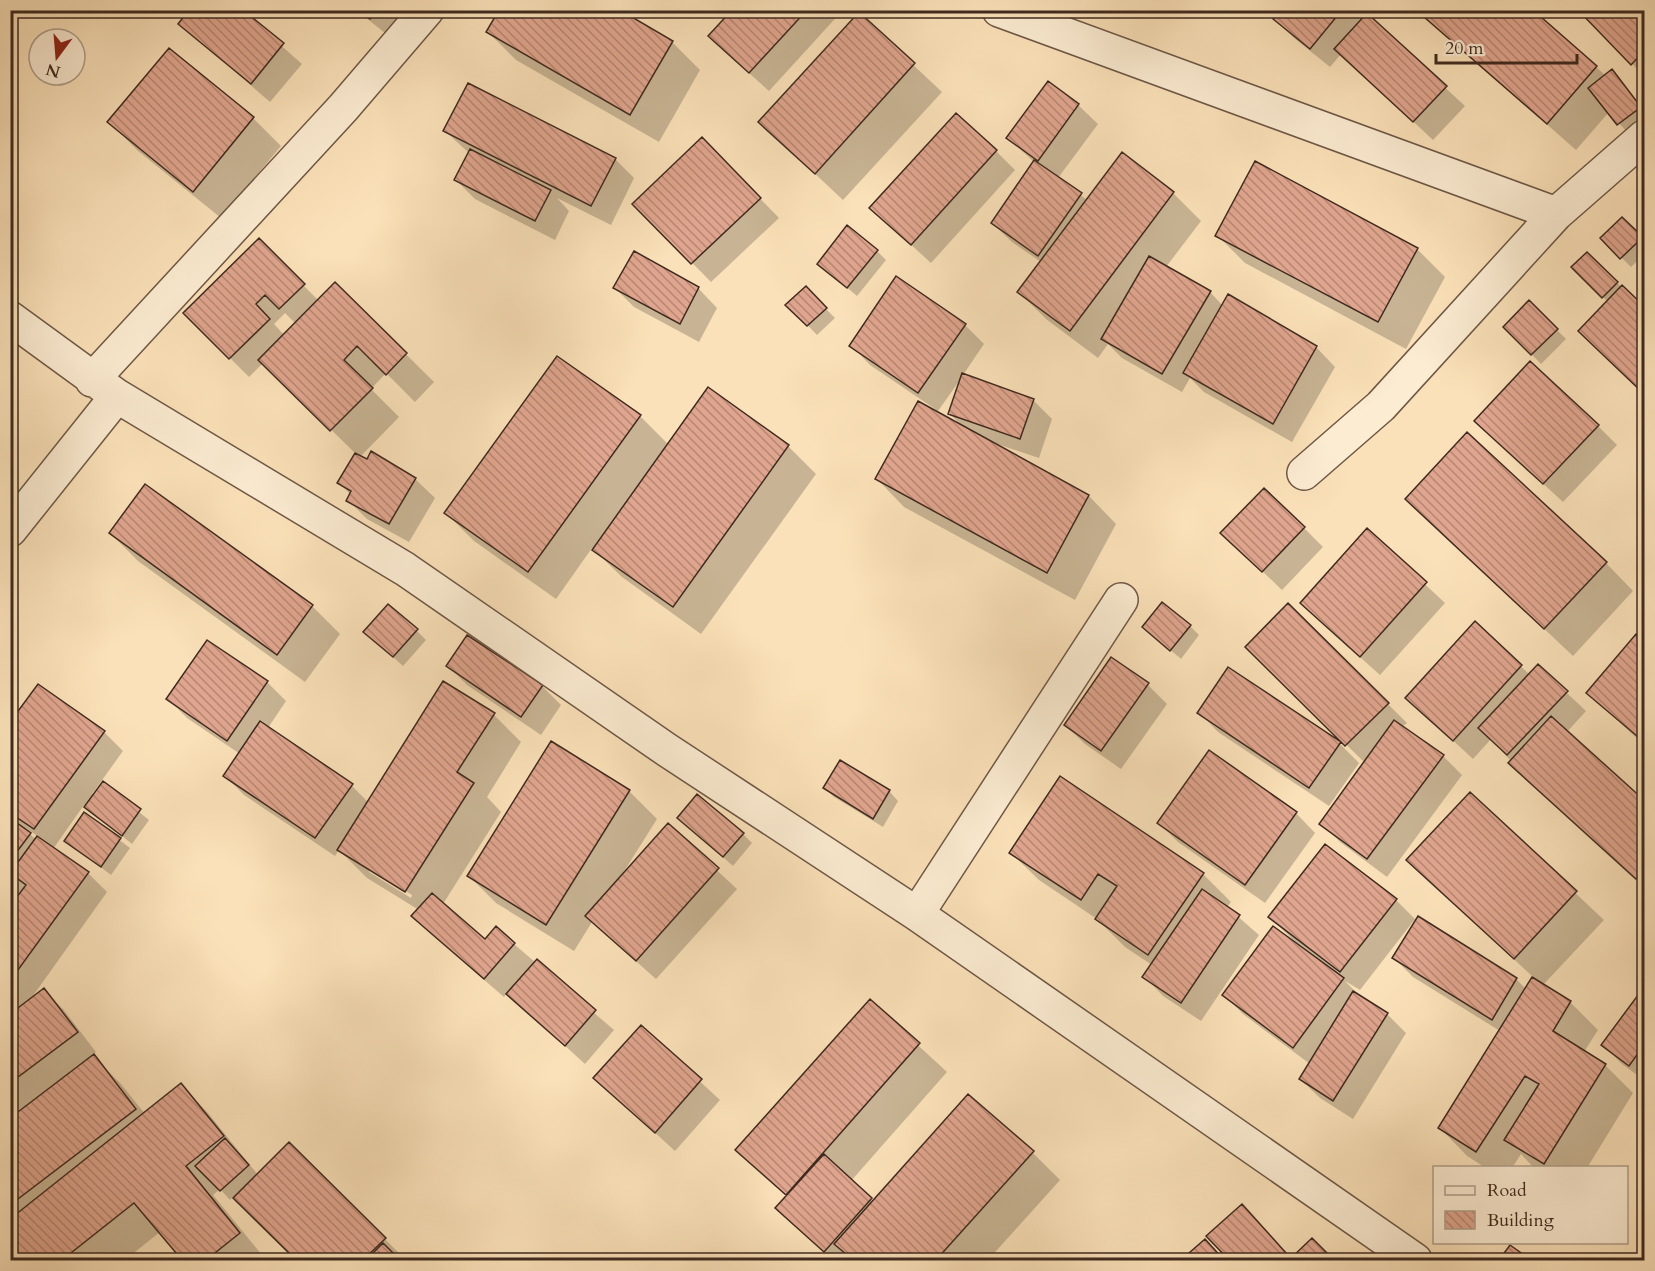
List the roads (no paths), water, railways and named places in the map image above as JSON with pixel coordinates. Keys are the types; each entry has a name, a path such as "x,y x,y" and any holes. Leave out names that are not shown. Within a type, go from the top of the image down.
{"street":[{"path":"10,530 105,388 427,10"},
{"path":"999,10 1556,214"},
{"path":"1304,473 1381,406 1556,214 1644,137"},
{"path":"10,318 105,388 405,569 667,750 917,914 1415,1260"},
{"path":"917,914 1121,600"}]}
